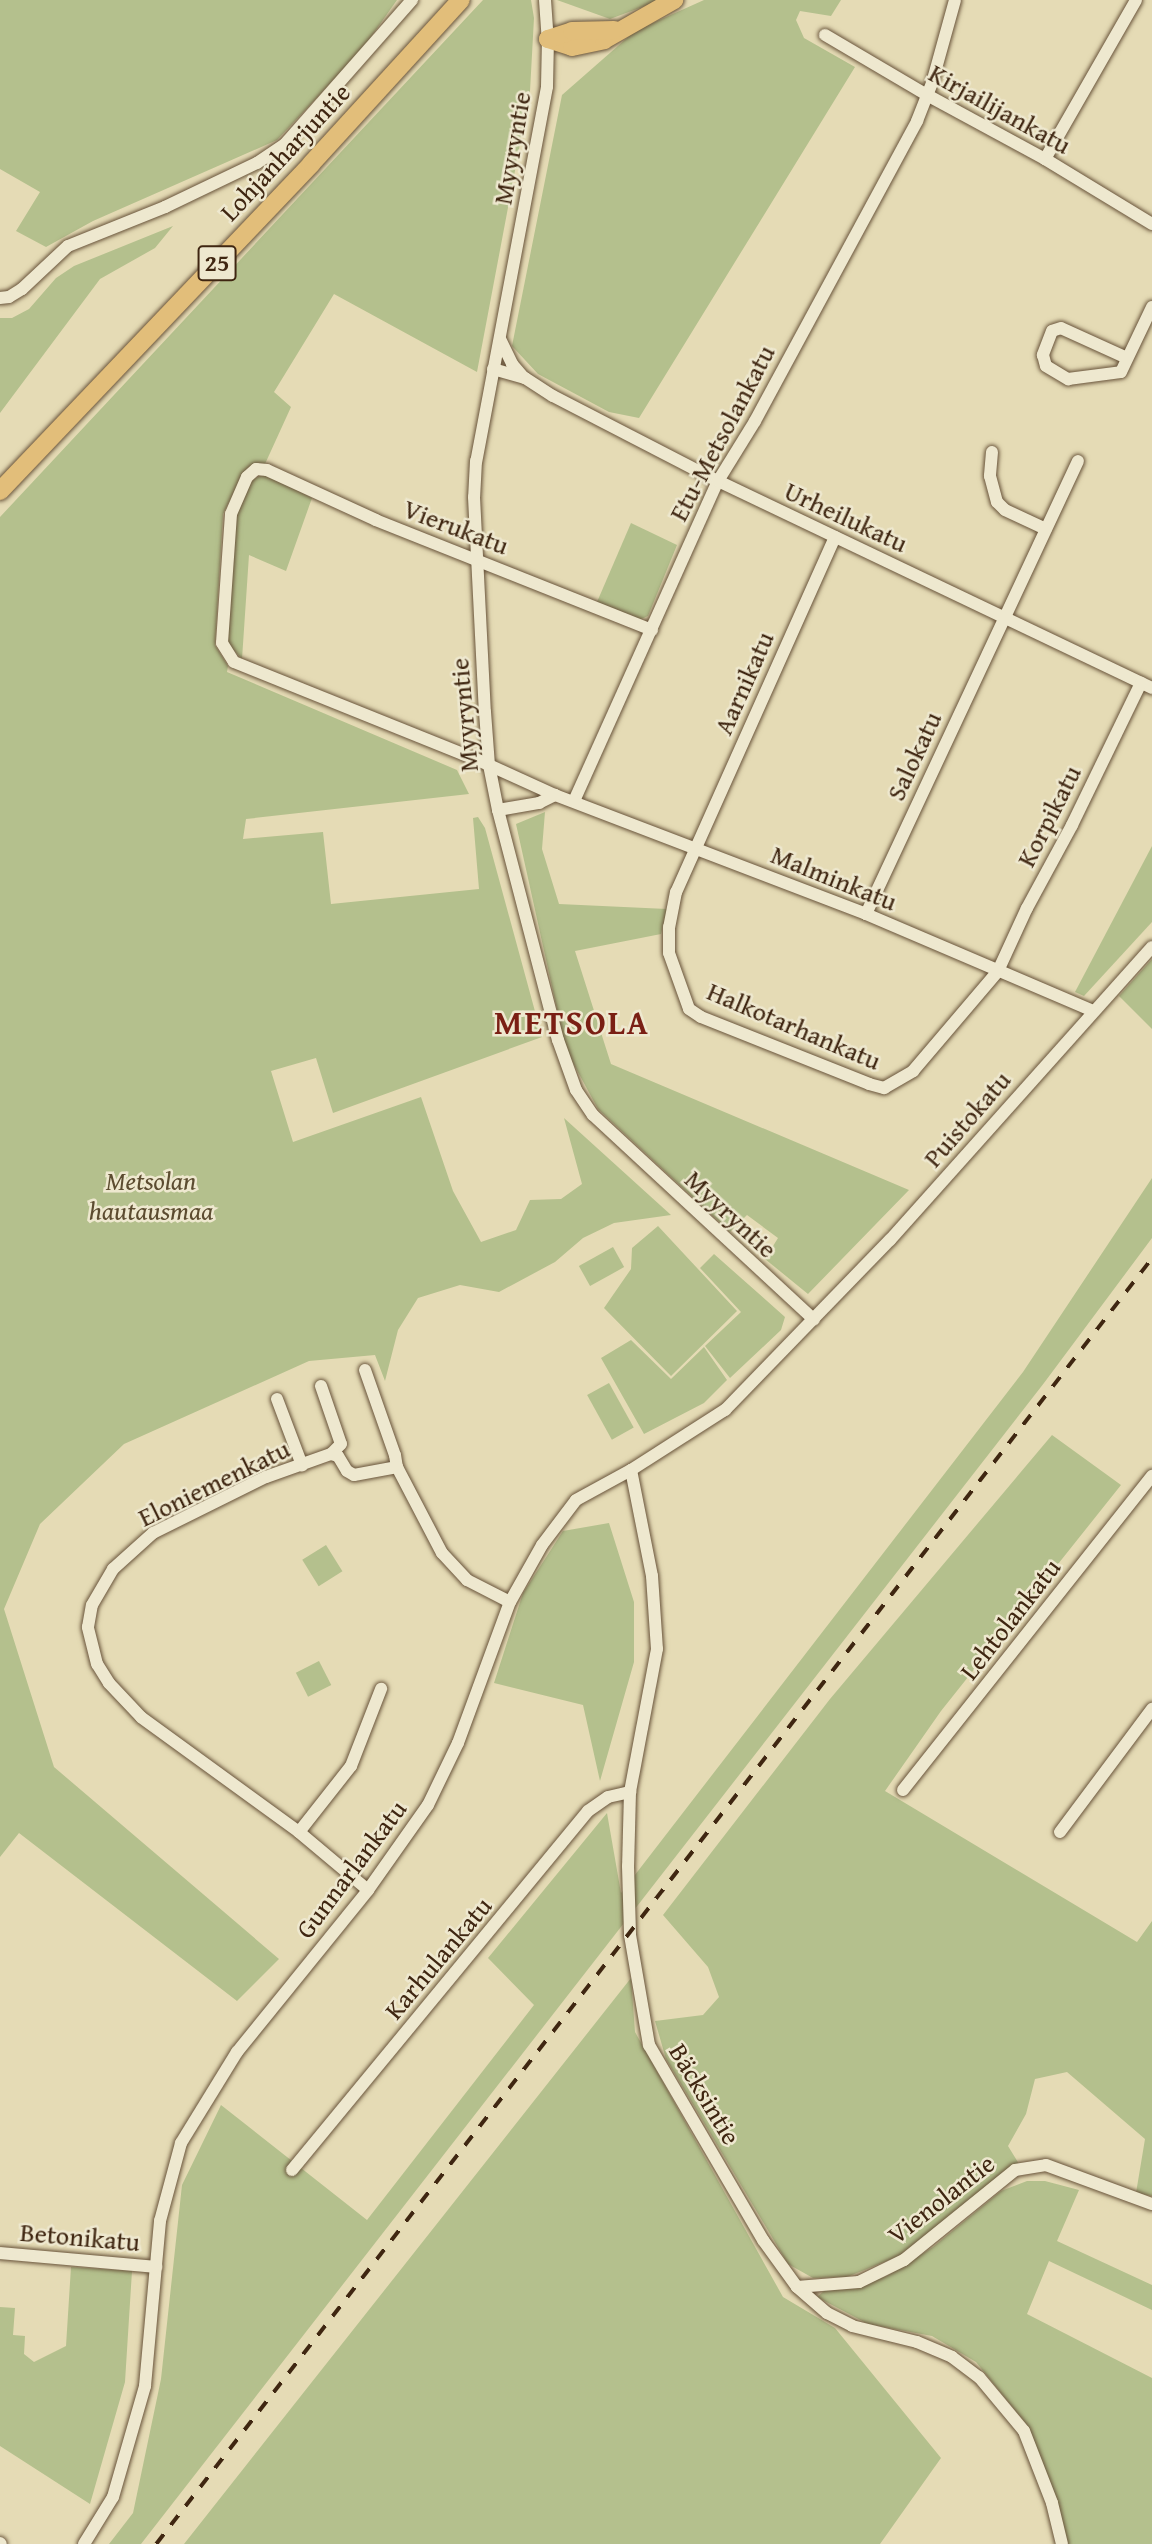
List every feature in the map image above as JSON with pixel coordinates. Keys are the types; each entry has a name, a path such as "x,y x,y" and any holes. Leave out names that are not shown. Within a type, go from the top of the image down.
{"highway":[{"name":"Lohjanharjuntie","path":"0,491 244,235 461,0"},
{"path":"548,39 572,31 621,29 674,0"}],"street":[{"path":"0,298 9,297 22,289 68,246 177,201 257,163 285,144 412,0"},
{"name":"Myyryntie","path":"545,0 547,86 476,461 475,559 489,765 498,810 558,1041 576,1090 593,1115 814,1320"},
{"name":"Etu-Metsolankatu","path":"574,801 718,481 755,421 917,121 955,0"},
{"path":"1045,159 1136,0"},
{"name":"Kirjailijankatu","path":"825,35 927,95 1045,159 1152,224"},
{"path":"1127,358 1061,328 1052,331 1043,355 1046,366 1068,379 1101,377 1121,372 1152,307"},
{"name":"Urheilukatu","path":"500,339 512,363 525,379"},
{"name":"Urheilukatu","path":"493,369 525,379 553,397 718,481 1146,685"},
{"path":"992,452 990,476 997,502 1004,510 1046,529"},
{"name":"Salokatu","path":"866,914 1078,461"},
{"name":"Vierukatu","path":"247,477 256,469 267,470 376,520 652,630"},
{"name":"Malminkatu","path":"247,477 231,514 222,643 234,662 489,765 555,795 866,914 1093,1011"},
{"name":"Aarnikatu","path":"695,847 835,537"},
{"name":"Korpikatu","path":"998,971 1027,908 1146,685"},
{"path":"498,810 539,803 555,795"},
{"name":"Halkotarhankatu","path":"695,847 676,892 668,927 670,953 689,1009 714,1022 884,1088 912,1072 998,971"},
{"name":"Puistokatu","path":"814,1320 890,1240 1152,947"},
{"name":"Gunnarlankatu","path":"84,2544 113,2497 145,2386 164,2196 188,2130 237,2052 368,1890 428,1805 458,1743 510,1602 542,1545 576,1500 631,1470 725,1410 814,1320"},
{"path":"365,1370 397,1467 442,1553 467,1580 510,1602"},
{"path":"321,1386 341,1444 331,1454"},
{"path":"277,1399 302,1465"},
{"name":"Eloniemenkatu","path":"368,1890 299,1832 141,1717 109,1683 97,1664 88,1627 92,1605 113,1569 153,1533 266,1477 331,1454 338,1456 347,1471 354,1475 397,1467"},
{"name":"Bäcksintie","path":"631,1470 652,1576 656,1649 631,1792 630,1935 649,2045 763,2240 797,2287 827,2313 852,2326 917,2342 952,2357 979,2377 1024,2431 1052,2503 1062,2544"},
{"name":"Lehtolankatu","path":"903,1790 1152,1476"},
{"path":"299,1832 351,1766 381,1689"},
{"path":"1059,1832 1152,1709"},
{"name":"Karhulankatu","path":"292,2170 588,1811 608,1797 631,1792"},
{"name":"Vienolantie","path":"797,2287 859,2282 904,2260 1016,2170 1045,2165 1152,2204"},
{"name":"Betonikatu","path":"0,2253 156,2267"}],"green space":[{"path":"0,0 397,0 361,51 277,140 93,221 46,247 16,231 40,192 0,169"},
{"name":"Metsolan hautausmaa","path":"483,0 531,0 534,18 530,91 477,372 334,294 274,392 291,407 265,464 256,463 244,472 223,514 215,645 228,666 227,672 457,770 469,794 246,819 243,839 323,832 331,904 479,889 473,818 478,817 485,828 542,1037 333,1113 316,1058 271,1071 293,1142 421,1097 453,1191 481,1242 516,1230 530,1200 561,1199 582,1184 564,1118 671,1215 614,1223 583,1238 555,1262 499,1292 460,1285 418,1298 398,1330 385,1381 375,1355 309,1361 124,1444 40,1524 4,1609 54,1767 279,1959 237,2001 19,1833 0,1857 0,517"},
{"path":"557,0 661,0 610,19"},
{"path":"704,0 841,0 831,16 800,11 796,20 804,38 855,67 639,418 609,412 538,374 512,346 562,95 635,31"},
{"path":"173,226 155,248 100,279 0,413 0,318 12,318 29,309 56,278 74,266"},
{"path":"260,476 270,476 312,498 286,571 249,555 242,659 228,644 236,513 252,480"},
{"path":"631,523 677,545 648,616 637,621 597,602"},
{"path":"545,812 542,849 559,904 667,909 661,934 575,951 611,1064 909,1190 808,1294 765,1259 778,1238 747,1215 730,1232 598,1109 566,1050 516,824"},
{"path":"1152,846 1152,922 1084,996 1075,992"},
{"path":"1152,959 1152,1029 1119,996"},
{"path":"1152,1178 1152,1238 1044,1383 141,2544 109,2544 133,2513 161,2379 182,2185 221,2105 367,2220 534,2005 488,1958 607,1813 621,1893 1023,1372"},
{"path":"658,1226 737,1311 671,1376 604,1308 631,1269 632,1248"},
{"path":"613,1247 624,1267 590,1286 579,1266"},
{"path":"714,1254 785,1317 781,1330 730,1378 705,1346 741,1312 700,1268"},
{"path":"631,1340 671,1379 704,1347 727,1380 704,1403 644,1434 601,1358"},
{"path":"609,1383 634,1428 612,1440 587,1395"},
{"path":"1052,1435 1121,1485 941,1711 885,1791 1137,1942 1152,1921 1152,2196 1136,2193 1145,2139 1067,2072 1035,2079 1026,2114 1008,2146 1019,2164 1007,2169 899,2256 847,2277 813,2278 788,2264 666,2059 655,2021 703,2015 719,1997 708,1967 663,1915 830,1699"},
{"path":"609,1523 634,1602 634,1662 600,1781 583,1705 494,1683 523,1593 563,1531"},
{"path":"326,1545 342,1571 319,1586 302,1560"},
{"path":"319,1661 331,1685 308,1697 296,1673"},
{"path":"631,1978 635,2032 783,2297 835,2328 941,2458 880,2544 184,2544"},
{"path":"1027,2181 1045,2181 1079,2190 1057,2241 1152,2285 1152,2310 1049,2261 1027,2314 1152,2378 1152,2544 1066,2544 1027,2425 976,2362 932,2336 868,2324 817,2297 824,2291 850,2289 887,2276 933,2247 1001,2191"},
{"path":"71,2267 132,2271 125,2382 90,2504 0,2446 0,2307 15,2308 13,2335 25,2336 24,2354 34,2362 66,2346"}],"railway":[{"path":"156,2544 1152,1258"}],"district":[{"name":"METSOLA","path":"572,1023"}]}
